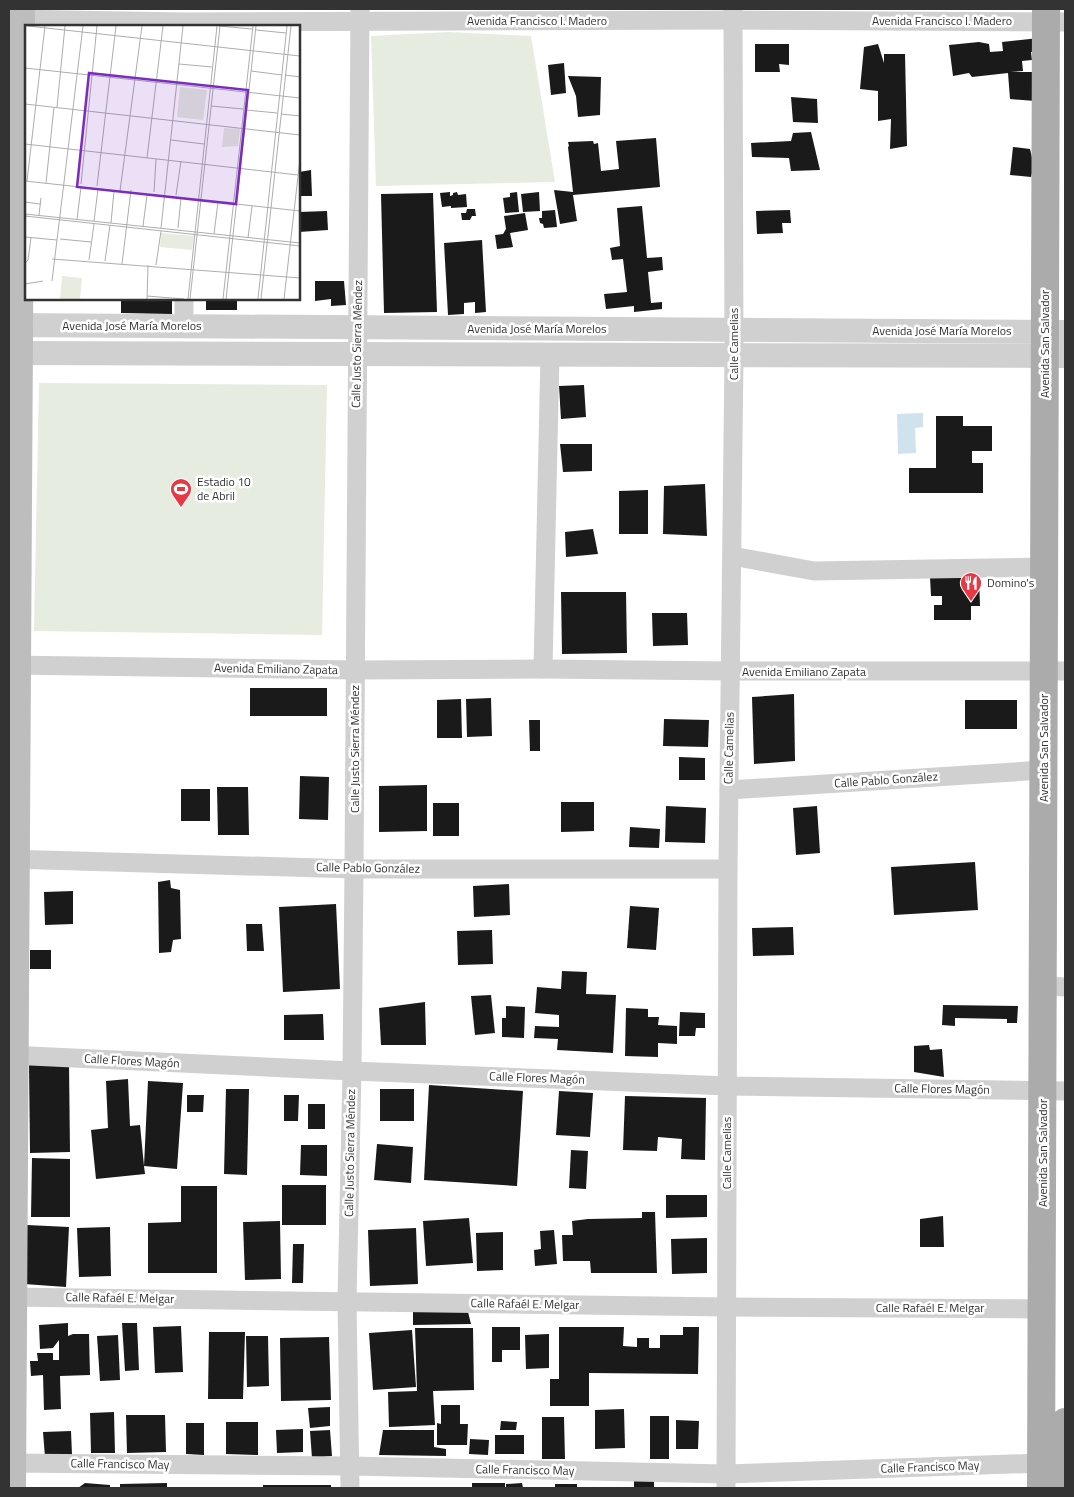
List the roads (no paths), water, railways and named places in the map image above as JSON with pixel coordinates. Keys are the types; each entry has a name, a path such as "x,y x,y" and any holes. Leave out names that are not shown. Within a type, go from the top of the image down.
{"main road":[{"path":"12,1472 14,325 17,16"},
{"name":"Avenida San Salvador","path":"1053,18 1055,344 1045,567 1055,672 1044,770 1054,987 1054,1091 1042,1309 1053,1468 1065,1488"},
{"name":"Avenida San Salvador","path":"1053,1468 1065,1422"}],"street":[{"name":"Avenida Francisco I. Madero","path":"17,16 183,24 360,15 733,14 1053,18"},
{"name":"Calle Camelias","path":"726,1481 728,869 734,355 733,14"},
{"name":"Calle Justo Sierra Méndez","path":"350,1488 347,1301 352,1071 360,15"},
{"path":"184,300 184,326"},
{"name":"Avenida José María Morelos","path":"14,325 734,330 1055,344"},
{"name":"Avenida José María Morelos","path":"14,353 734,355 1055,344"},
{"path":"543,669 550,354"},
{"path":"732,556 814,571 1045,567"},
{"name":"Avenida Emiliano Zapata","path":"13,665 355,670 543,669 1055,672"},
{"name":"Calle Pablo González","path":"729,790 1044,770"},
{"name":"Calle Pablo González","path":"13,860 354,869 728,869"},
{"name":"Calle Flores Magón","path":"12,1055 728,1086 1054,1091"},
{"name":"Calle Rafaél E. Melgar","path":"12,1297 727,1307 1042,1309"},
{"name":"Calle Francisco May","path":"12,1472 350,1466 726,1481 1053,1468"}],"water":[{"path":"923,413 923,427 915,428 916,453 898,454 897,414"}],"place":[{"name":"Estadio 10 de Abril","path":"181,508"},
{"name":"Domino's","path":"971,602"}]}
